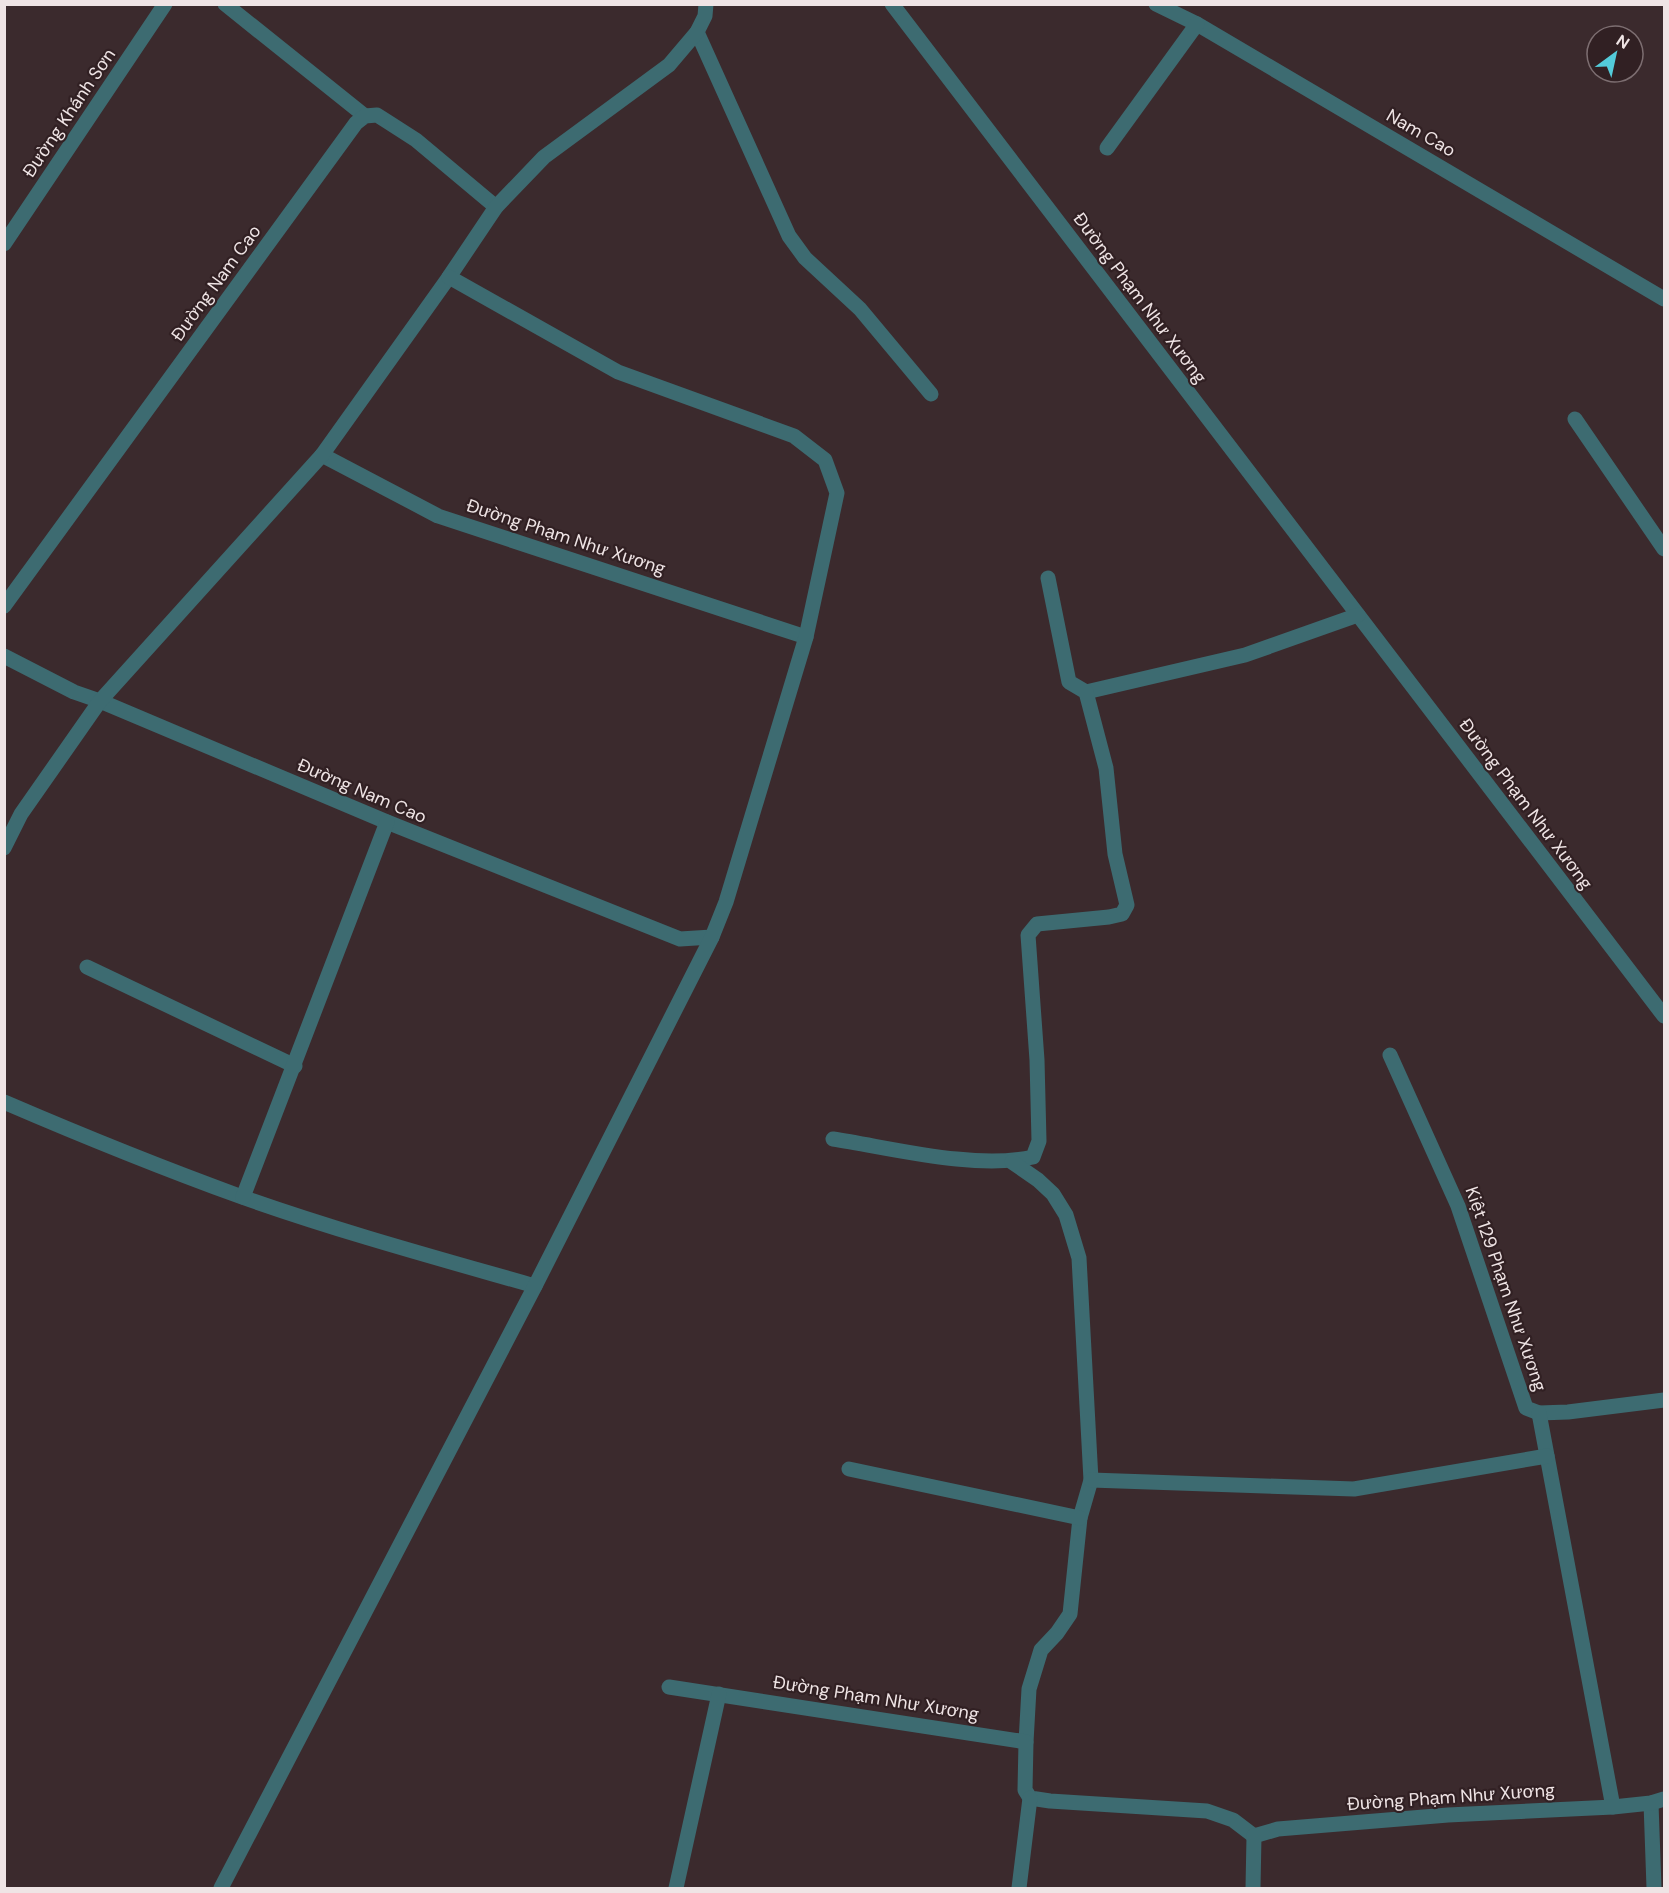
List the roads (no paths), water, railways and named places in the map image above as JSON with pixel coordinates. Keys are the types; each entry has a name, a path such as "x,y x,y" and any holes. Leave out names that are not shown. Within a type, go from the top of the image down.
{"street":[{"name":"Đường Khánh Sơn","path":"4,244 165,4"},
{"path":"225,4 365,116 377,115 416,140 496,207"},
{"path":"4,848 21,814 100,701 322,455 496,207 544,157 669,65 697,32 705,16 706,4"},
{"name":"Đường Phạm Như Xương","path":"892,4 1665,1016"},
{"name":"Nam Cao","path":"1156,4 1197,24 1665,299"},
{"path":"1107,148 1197,24"},
{"path":"697,32 789,236 805,258 860,309 932,394"},
{"name":"Đường Nam Cao","path":"4,606 356,123 365,116"},
{"path":"221,1888 535,1286 712,937 726,902 806,637 837,493 825,460 794,436 618,372 449,277"},
{"path":"1575,419 1665,549"},
{"name":"Đường Phạm Như Xương","path":"322,455 438,516 806,637"},
{"path":"1048,578 1069,682 1086,692 1245,655 1358,615"},
{"name":"Đường Nam Cao","path":"4,656 74,692 387,822 680,939 712,937"},
{"path":"833,1139 958,1159 1012,1162 1033,1157 1039,1142 1037,1060 1028,935 1037,924 1108,917 1122,914 1127,905 1115,854 1106,768 1086,692"},
{"path":"243,1197 387,822"},
{"path":"87,967 295,1066"},
{"name":"Kiệt 129 Phạm Như Xương","path":"1390,1055 1458,1206 1526,1408 1539,1413 1568,1412 1665,1400"},
{"path":"4,1102 97,1141 243,1197 430,1256 535,1286"},
{"path":"1012,1162 1038,1179 1053,1194 1066,1215 1079,1258 1091,1480 1080,1518 1070,1614 1041,1650 1029,1689 1025,1790 1030,1798 1019,1888"},
{"path":"1539,1413 1613,1807"},
{"path":"1091,1480 1354,1489 1547,1456"},
{"path":"849,1469 1080,1518"},
{"name":"Đường Phạm Như Xương","path":"669,1687 1026,1742"},
{"path":"676,1888 719,1694"},
{"path":"1030,1798 1207,1811 1233,1821 1254,1836 1253,1888"},
{"name":"Đường Phạm Như Xương","path":"1254,1836 1278,1829 1312,1826 1448,1815 1613,1807 1658,1801 1654,1888"}]}
